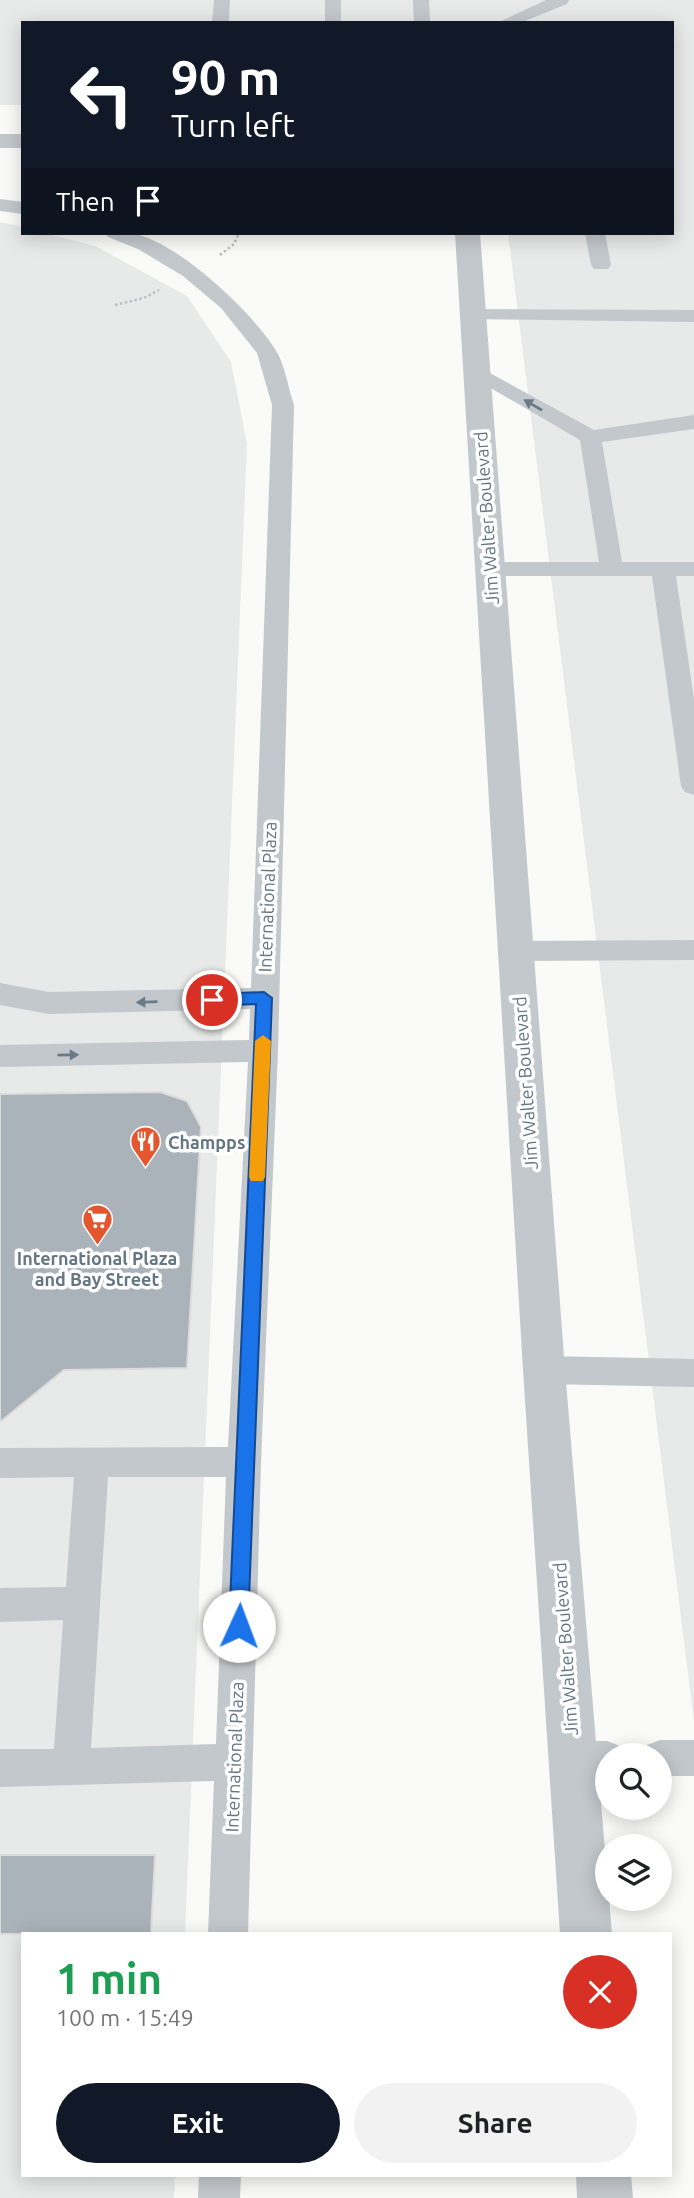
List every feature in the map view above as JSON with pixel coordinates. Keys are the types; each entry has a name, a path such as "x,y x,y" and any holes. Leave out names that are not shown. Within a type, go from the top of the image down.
{"street":[{"path":"0,141 21,141"},
{"name":"Jim Walter Boulevard","path":"467,235 544,1370 591,1759 586,1932"},
{"path":"603,2177 605,2198"}],"lane":[{"path":"220,21 222,0"},
{"path":"332,21 333,0"},
{"path":"421,0 422,21"},
{"path":"500,19 560,0 561,21"},
{"path":"0,205 21,208"},
{"name":"International Plaza","path":"120,235 145,245 190,272 228,304 267,352 283,405 263,1051 244,1461 228,1932"},
{"path":"595,235 601,265"},
{"path":"474,315 694,316"},
{"path":"477,372 590,437 694,422"},
{"path":"590,437 612,569"},
{"path":"489,569 694,569"},
{"path":"663,569 694,786"},
{"path":"516,951 694,950"},
{"path":"0,994 49,1003 264,998"},
{"path":"0,1056 263,1051"},
{"path":"544,1370 694,1373"},
{"path":"0,1463 244,1461"},
{"path":"71,1767 92,1462"},
{"path":"0,1605 82,1603"},
{"path":"672,1759 694,1758"},
{"path":"0,1768 234,1762"},
{"path":"219,2198 220,2177"}],"path":[{"path":"212,260 227,250 238,235"},
{"path":"116,306 144,298 162,288"}],"shaded area":[{"path":"0,0 694,0 694,1722 508,235 674,235 674,21 21,21 21,105 0,105"},
{"path":"0,222 21,227 21,235 52,235 95,246 187,296 231,362 247,444 185,1932 21,1932 21,2177 175,2177 174,2198 0,2198"}],"building":[{"name":"International Plaza and Bay Street","path":"160,1092 187,1101 201,1127 187,1368 64,1370 0,1422 0,1094"},
{"path":"0,1855 155,1855 151,1932 0,1934"}],"slow traffic":[{"path":"257,1177 263,1041"}],"place":[{"name":"Champps","path":"145,1169"},
{"name":"International Plaza and Bay Street","path":"97,1247"}],"route":[{"path":"212,1000 264,998 239,1626"}]}
